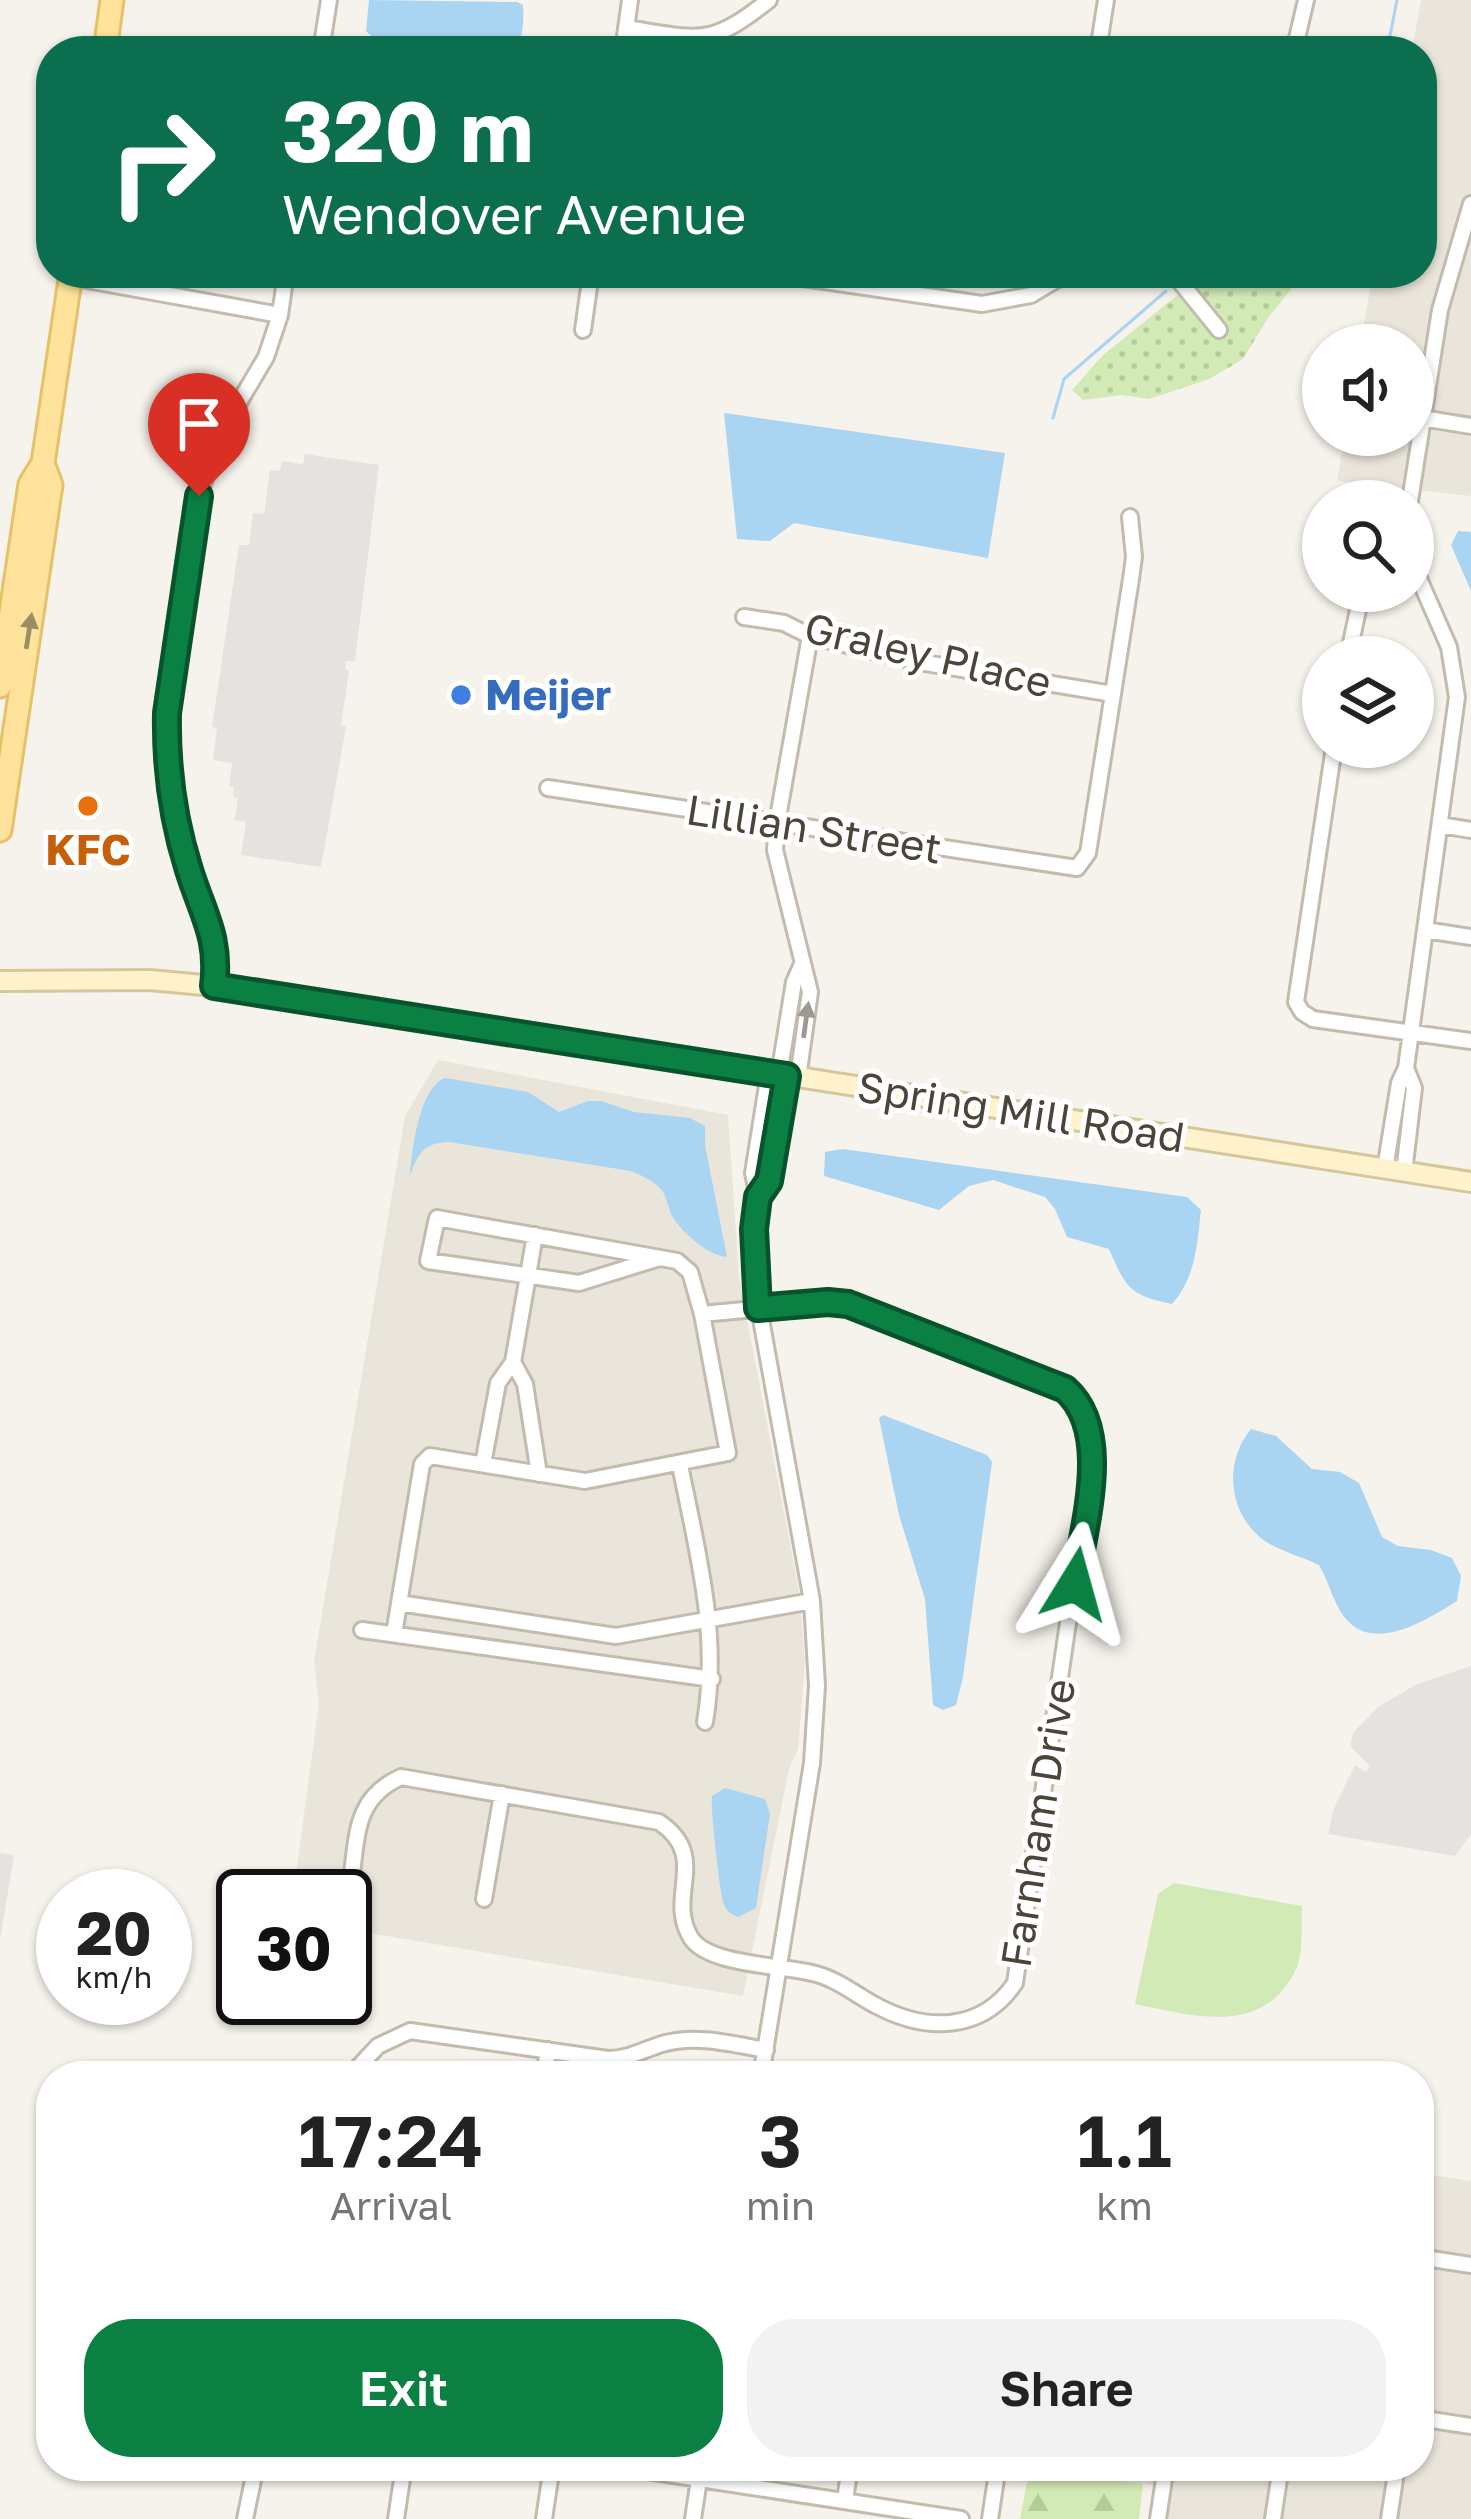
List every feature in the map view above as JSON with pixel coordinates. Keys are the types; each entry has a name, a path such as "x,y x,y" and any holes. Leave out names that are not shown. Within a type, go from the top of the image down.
{"main road":[{"path":"107,36 112,0"},
{"path":"0,686 30,484 44,463 69,288"},
{"path":"0,830 51,485 44,463"}],"street":[{"path":"323,36 329,0"},
{"path":"625,36 630,0"},
{"path":"714,36 729,31 770,0"},
{"path":"1100,36 1106,0"},
{"path":"1298,36 1306,0"},
{"path":"626,28 692,36"},
{"path":"1434,342 1471,204"},
{"path":"137,288 280,316"},
{"path":"214,986 216,944 188,867 172,790 167,713 199,496 222,431 266,356 284,288"},
{"path":"583,330 589,288"},
{"path":"874,288 982,304 1031,296 1044,288"},
{"path":"1185,288 1219,330"},
{"path":"1434,420 1471,426"},
{"path":"1113,694 1135,556 1130,518"},
{"path":"1395,1170 1414,1088 1406,1068 1457,697 1449,647 1433,612"},
{"name":"Graley Place","path":"744,617 784,623 810,636 938,665 1113,694"},
{"path":"764,2061 812,1763 817,1686 812,1601 758,1308 754,1229 758,1197 769,1181 783,1075 810,992 776,850 810,636"},
{"name":"Lillian Street","path":"548,788 1081,867 1088,853 1113,694"},
{"path":"1331,768 1296,1002 1301,1012 1313,1019 1471,1041"},
{"path":"1440,825 1471,830"},
{"path":"1425,930 1471,937"},
{"name":"Spring Mill Road","path":"0,981 150,980 214,986 1471,1182"},
{"path":"394,1634 422,1464 430,1456 585,1481 728,1453 702,1314 690,1272 677,1261 437,1218 428,1261 579,1282 656,1259"},
{"path":"483,1464 497,1383 512,1362 535,1235"},
{"name":"Farnham Drive","path":"702,1314 848,1304 1065,1389 1084,1412 1093,1453 1015,1983 995,2008 970,2020 931,2024 880,2008 828,1978 778,1966"},
{"path":"512,1362 524,1384 539,1474"},
{"path":"680,1465 710,1621 712,1678 705,1722"},
{"path":"399,1603 616,1636 812,1601"},
{"path":"362,1630 712,1678"},
{"path":"353,1869 361,1815 370,1795 401,1777 659,1822 673,1831 685,1850 682,1906 692,1939 716,1957 778,1966"},
{"path":"484,1899 502,1794"},
{"path":"364,2061 378,2046 410,2031 627,2059 663,2044 694,2039 766,2050"},
{"path":"546,2061 548,2050"},
{"path":"1434,2259 1471,2265"},
{"path":"1434,2420 1471,2426"},
{"path":"245,2519 253,2481"},
{"path":"396,2519 402,2481"},
{"path":"544,2519 550,2481"},
{"path":"693,2519 699,2481"},
{"path":"743,2481 961,2519"},
{"path":"845,2500 848,2481"},
{"path":"990,2519 996,2481"},
{"path":"1158,2519 1164,2481"},
{"path":"1274,2519 1279,2481"},
{"path":"1389,2519 1395,2481"}],"shaded area":[{"path":"1421,0 1471,0 1471,496 1434,492 1434,480 1337,480 1341,456 1434,456 1434,324 1364,324 1370,288 1437,288 1437,36 1415,36"},
{"path":"305,454 379,465 355,661 346,661 349,671 341,725 346,727 321,867 241,855 246,822 235,820 238,798 229,786 232,763 213,760 217,728 212,727 239,545 249,545 253,513 264,514 270,470 280,471 282,461 303,464"},
{"path":"438,1060 728,1115 739,1277 799,1591 805,1661 798,1749 789,1769 743,1996 372,1934 372,1869 297,1869 319,1703 314,1661 405,1116"},
{"path":"1471,1666 1471,1834 1455,1856 1328,1834 1334,1808 1355,1765 1366,1772 1370,1766 1350,1746 1353,1733 1378,1707 1415,1685"},
{"path":"0,1853 14,1855 0,1940"},
{"path":"1434,2175 1471,2181 1471,2519 1166,2519 1170,2488 1128,2481 1434,2481"}],"green space":[{"path":"1186,288 1292,288 1243,359 1209,379 1149,399 1121,395 1083,400 1072,390 1103,355"},
{"path":"1174,1883 1302,1906 1300,1957 1281,1992 1264,2006 1223,2017 1135,2004 1158,1894"},
{"path":"1027,2481 1143,2484 1139,2519 1020,2519"}],"water":[{"path":"369,0 523,5 521,36 373,36 366,31"},
{"path":"724,413 1005,453 988,558 794,523 770,541 737,539"},
{"path":"1458,531 1471,532 1471,591 1451,545"},
{"path":"445,1078 528,1092 559,1112 601,1101 634,1112 690,1118 705,1126 727,1257 690,1237 672,1216 660,1188 631,1171 449,1142 423,1151 410,1176 423,1107"},
{"path":"843,1149 1187,1197 1201,1210 1191,1271 1172,1304 1146,1297 1125,1281 1109,1249 1067,1237 1045,1197 993,1180 969,1186 939,1210 824,1176 825,1152"},
{"path":"883,1415 987,1455 992,1462 963,1677 956,1705 943,1710 933,1705 925,1599 899,1515 879,1418"},
{"path":"1251,1429 1276,1436 1312,1469 1340,1472 1359,1483 1382,1537 1398,1546 1452,1558 1461,1576 1457,1601 1391,1632 1377,1634 1351,1624 1319,1565 1265,1541 1243,1517 1233,1472"},
{"path":"725,1788 765,1799 770,1814 756,1908 738,1917 724,1904 714,1831 712,1796"}],"waterway":[{"path":"1390,36 1397,0"},
{"path":"1053,418 1064,379 1166,291"}],"place":[{"name":"Meijer","path":"461,695"},
{"name":"KFC","path":"88,806"}],"route":[{"path":"199,496 167,713 167,744 188,867 216,944 214,986 787,1076 769,1181 758,1197 754,1229 758,1308 848,1304 1052,1383 1076,1398 1093,1438 1093,1453 1075,1584"}]}
